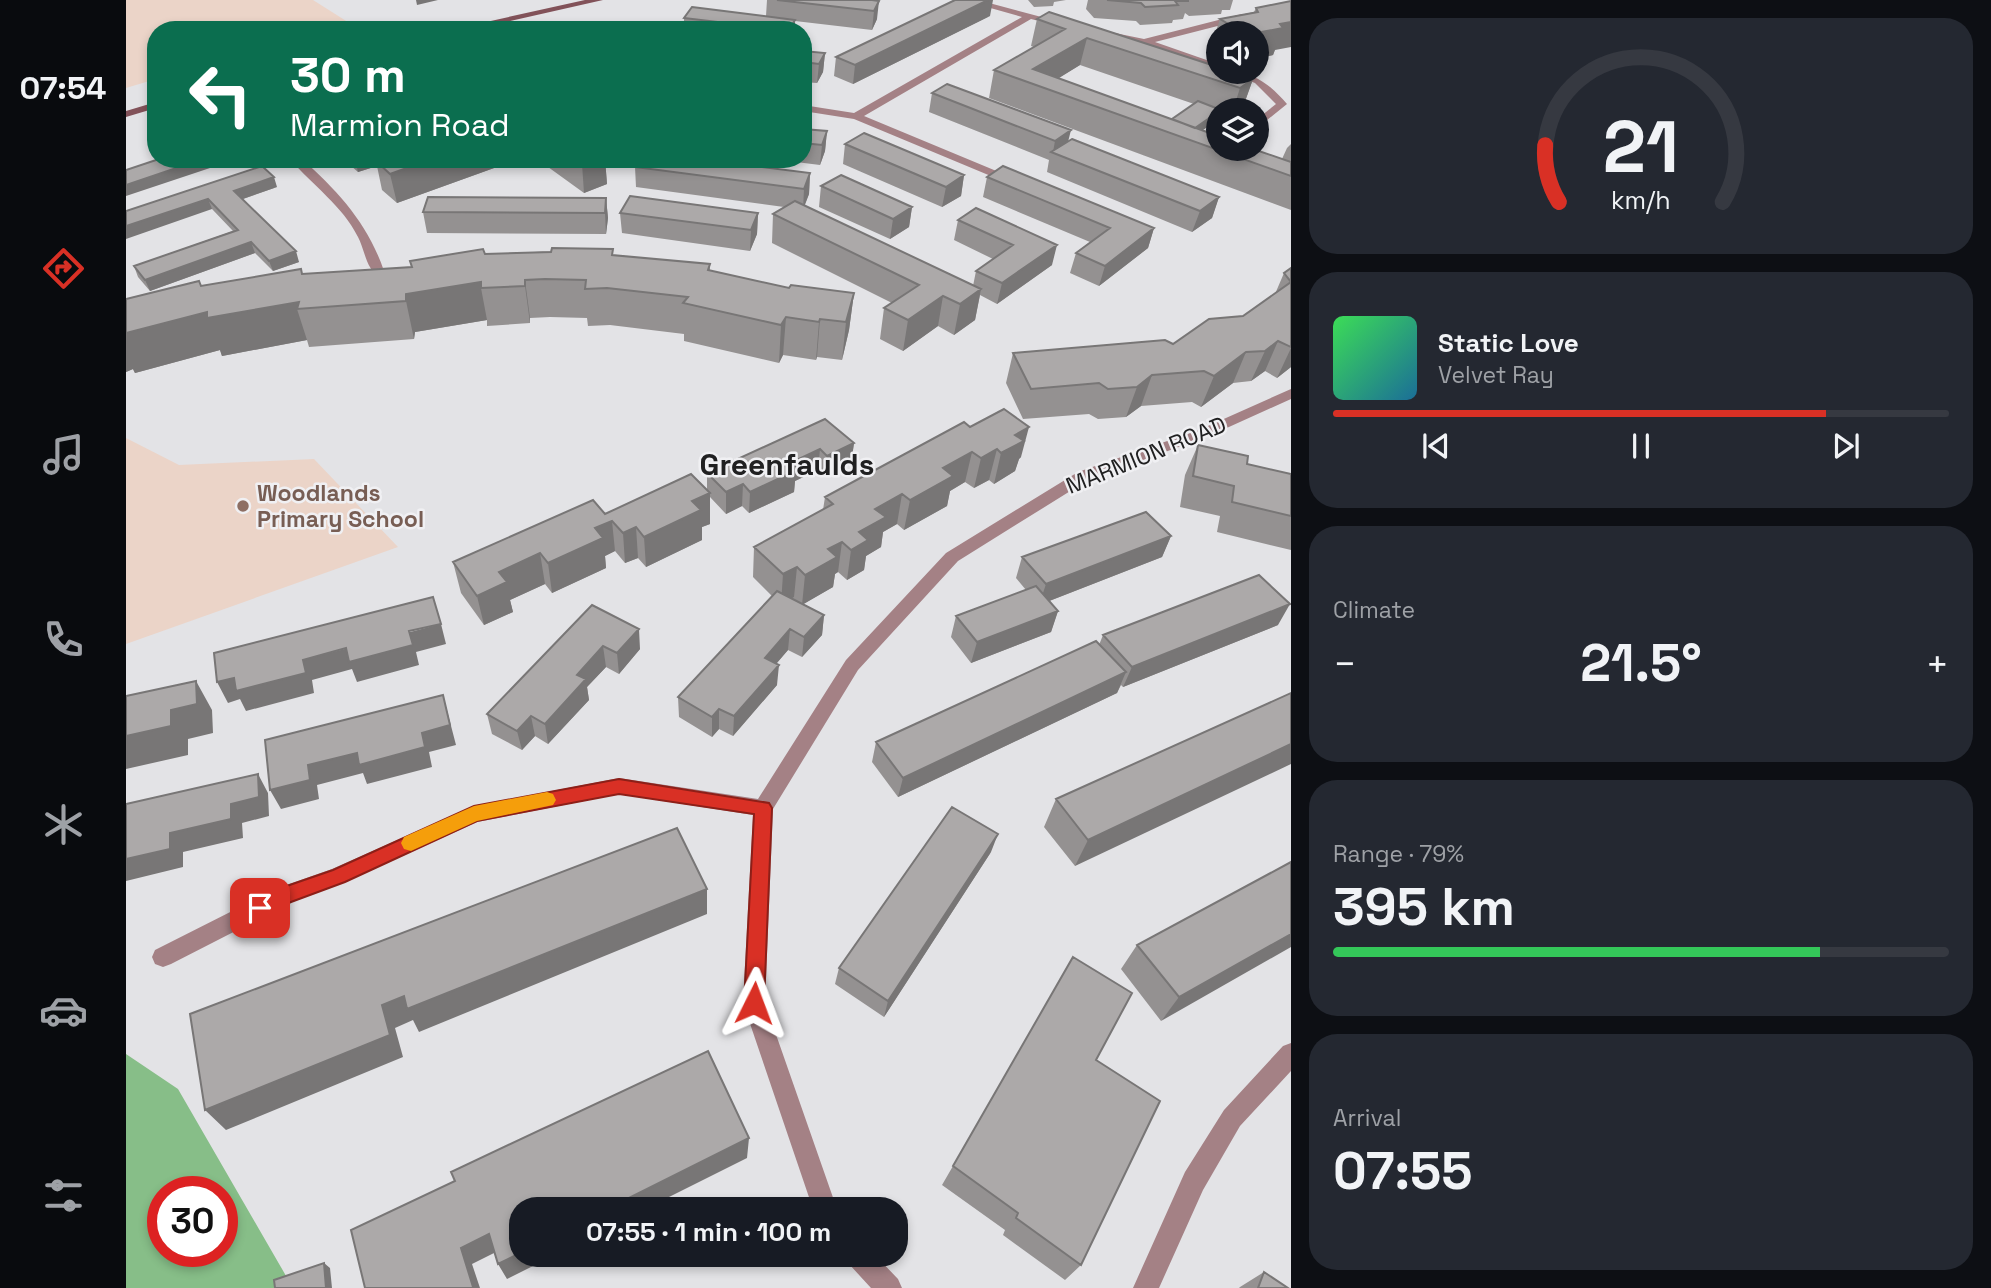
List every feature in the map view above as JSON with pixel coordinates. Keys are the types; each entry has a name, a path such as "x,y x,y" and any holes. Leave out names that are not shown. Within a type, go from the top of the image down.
{"street":[{"path":"498,21 598,0"},
{"path":"967,0 1066,25"},
{"path":"1144,42 1224,20 1251,16"},
{"path":"856,116 1028,17"},
{"path":"1105,34 1144,42 1206,63"},
{"path":"1262,84 1282,104 1269,115"},
{"path":"126,114 147,108"},
{"path":"812,109 856,116 1002,177"},
{"path":"304,168 352,214 372,248 378,271"},
{"name":"MARMION ROAD","path":"821,1197 754,1003 763,808 852,665 952,557 1083,476 1204,433 1291,393"},
{"path":"163,957 285,895 338,876 474,814 619,786 763,808"},
{"path":"1146,1288 1194,1181 1225,1129 1291,1054"},
{"path":"869,1267 889,1288"}],"shaded area":[{"path":"126,0 313,0 346,21 147,21 147,82 126,88"},
{"name":"Woodlands Primary School","path":"126,438 179,465 314,459 398,547 126,644"}],"green space":[{"path":"126,1054 178,1089 228,1176 147,1176 147,1267 238,1267 238,1193 293,1288 126,1288"}],"building":[{"path":"777,0 872,0 879,1 874,11"},
{"path":"955,0 988,0 855,65 836,57"},
{"path":"1107,0 1188,1 1175,1 1178,5 1145,7 1141,3"},
{"path":"1291,1 1291,22 1280,24 1283,28 1269,31 1269,21 1220,19 1258,12 1256,8"},
{"path":"692,7 795,20 709,21 684,18"},
{"path":"1049,12 1206,63 1206,77 1087,38 1033,69 1206,132 1206,146 994,70 1065,29 1037,19"},
{"path":"812,52 825,53 819,64 812,63"},
{"path":"947,84 1071,130 1055,141 932,93"},
{"path":"1228,84 1246,84 1240,88"},
{"path":"1198,101 1206,104 1206,120 1195,128 1172,119"},
{"path":"812,130 827,131 822,145 812,144"},
{"path":"864,133 964,175 946,187 845,144"},
{"path":"1072,139 1219,197 1200,211 1051,152"},
{"path":"1269,154 1291,162 1291,176 1249,161 1269,161"},
{"path":"147,163 147,168 176,168 126,185 126,170"},
{"path":"1003,166 1154,228 1105,266 1076,253 1110,228 987,177"},
{"path":"256,168 264,168 274,177 234,191 296,251 269,261 251,242 145,280 134,266 238,230 208,199 126,226 126,211"},
{"path":"384,168 407,168 390,174"},
{"path":"643,168 770,168 810,173 804,189"},
{"path":"841,175 912,207 893,219 821,186"},
{"path":"630,196 758,213 751,230 620,213"},
{"path":"428,197 606,198 605,213 423,212"},
{"path":"795,201 981,289 960,304 943,296 908,320 884,308 919,285 773,214"},
{"path":"976,208 1057,245 1002,283 976,271 1013,245 958,220"},
{"path":"552,248 613,249 612,255 710,264 708,270 789,288 791,285 854,293 846,322 820,319 819,322 786,317 781,325 683,303 688,297 607,288 585,289 586,280 525,280 525,286 481,288 481,282 406,294 406,301 297,309 299,302 207,318 207,312 126,333 126,299 199,281 201,286 301,269 302,274 412,267 410,261 483,249 485,254 551,252"},
{"path":"1291,268 1291,282 1284,273"},
{"path":"1291,282 1291,347 1278,341 1265,351 1246,352 1214,376 1204,371 1152,375 1137,387 1108,389 1099,383 1031,389 1013,353 1165,340 1173,344 1209,319 1243,316"},
{"path":"1004,409 1029,427 1015,435 1024,441 1001,453 997,449 981,458 972,452 943,468 953,476 910,500 902,494 875,509 886,517 859,532 868,540 851,550 842,542 828,549 837,557 805,575 797,567 783,574 754,547 833,504 825,497 964,422 970,427"},
{"path":"825,419 854,443 827,456 820,449 788,464 795,471 750,492 743,484 726,492 707,473"},
{"path":"1198,445 1248,456 1247,464 1291,474 1291,516 1232,502 1234,486 1193,476"},
{"path":"691,474 710,493 692,501 701,510 644,537 636,527 623,533 612,521 595,528 603,538 548,563 540,553 499,572 507,582 477,596 453,562 593,500 605,514"},
{"path":"1146,512 1171,536 1046,584 1022,557"},
{"path":"1259,575 1290,604 1132,667 1103,635"},
{"path":"1036,586 1058,611 977,642 956,616"},
{"path":"777,591 824,615 804,637 790,629 765,658 779,665 734,716 719,709 712,717 678,697"},
{"path":"433,597 441,624 409,631 413,645 349,662 346,648 303,660 306,673 236,691 234,678 217,682 214,653"},
{"path":"592,605 639,629 617,653 603,646 577,675 586,679 545,724 531,716 517,731 487,714"},
{"path":"1096,641 1126,672 903,778 876,742"},
{"path":"196,681 197,704 171,710 171,726 126,736 126,696"},
{"path":"1291,693 1291,744 1088,840 1056,799"},
{"path":"443,695 450,725 422,733 425,747 359,765 357,753 308,765 310,780 270,790 265,740"},
{"path":"258,774 259,797 231,804 231,819 170,833 170,849 126,859 126,804"},
{"path":"952,807 998,834 888,1001 839,968"},
{"path":"677,828 707,889 407,1009 404,996 382,1005 390,1035 205,1110 190,1014"},
{"path":"1291,862 1291,934 1179,997 1137,945"},
{"path":"1073,957 1132,993 1096,1060 1160,1101 1081,1265 1016,1218 1018,1213 953,1166"},
{"path":"708,1051 749,1138 631,1197 509,1197 509,1258 498,1264 489,1234 461,1248 472,1288 365,1288 351,1230 455,1181 451,1172"},
{"path":"324,1263 326,1288 275,1288 274,1280"},
{"path":"1264,1272 1288,1288 1258,1288"}],"slow traffic":[{"path":"411,843 474,814 547,800"}],"place":[{"name":"Woodlands Primary School","path":"243,506"}],"district":[{"name":"Greenfaulds","path":"787,465"}],"route":[{"path":"260,908 474,814 619,786 763,808 754,1003"}]}
